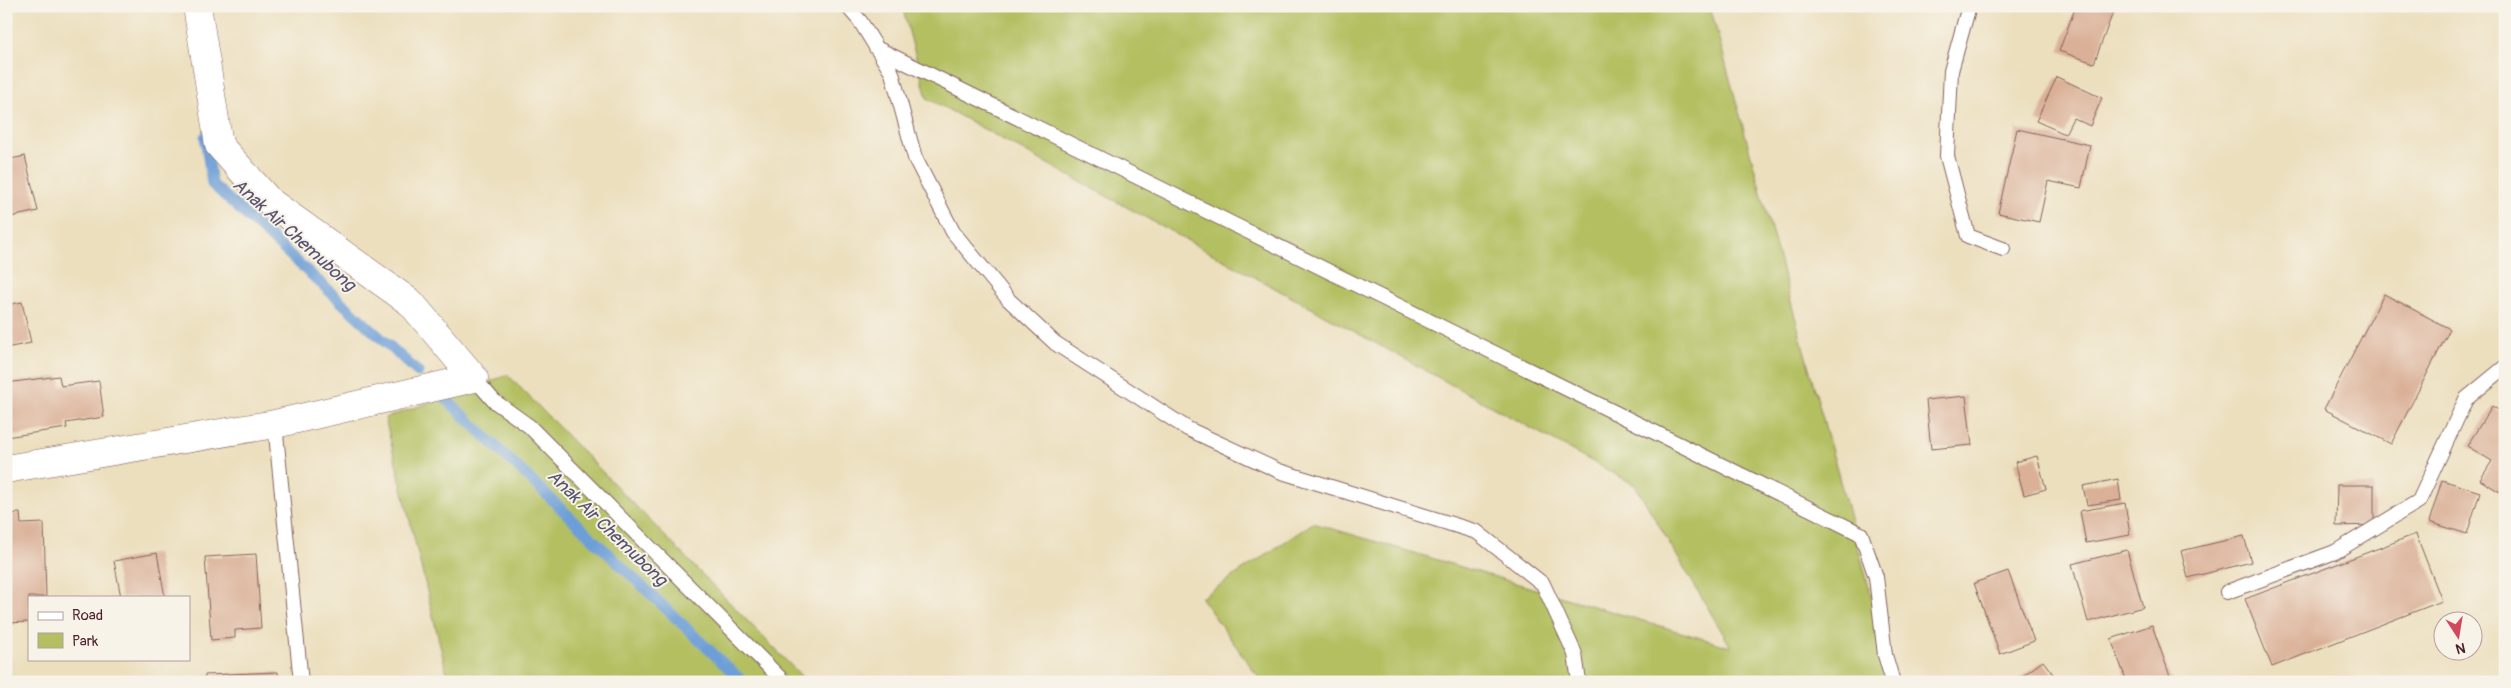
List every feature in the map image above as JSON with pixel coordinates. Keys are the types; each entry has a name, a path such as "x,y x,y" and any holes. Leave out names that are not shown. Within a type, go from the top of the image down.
{"street":[{"path":"6,468 275,424 474,378 411,303 269,202 219,145 197,6"}],"lane":[{"path":"847,6 860,21 892,73 915,158 953,232 1008,300 1055,343 1188,429 1278,471 1477,532 1543,584 1575,654 1579,682"},
{"path":"1969,6 1951,71 1947,156 1968,236 2003,249"},
{"path":"876,48 1860,534 1876,577 1885,655 1894,682"},
{"path":"2227,592 2335,552 2419,501 2466,400 2505,366"},
{"path":"474,378 494,401 529,426 784,682"},
{"path":"275,424 301,682"}],"path":[{"path":"2500,682 2505,678"}],"green space":[{"path":"902,6 1710,6 1895,682 1262,682 1201,598 1313,523 1731,647 1635,485 927,98"},
{"path":"508,375 807,682 449,682 385,418"}],"building":[{"path":"2076,6 2115,7 2094,63 2059,51"},
{"path":"2057,77 2102,98 2090,126 2073,118 2065,134 2036,121"},
{"path":"2017,129 2090,145 2081,188 2048,181 2039,222 1998,213"},
{"path":"25,156 38,211 6,218 6,160"},
{"path":"2384,294 2450,329 2391,444 2324,409"},
{"path":"22,302 31,343 6,348 6,305"},
{"path":"59,376 61,386 99,381 104,417 66,423 67,428 6,437 6,383"},
{"path":"1966,396 1972,445 1931,449 1926,400"},
{"path":"2492,406 2505,414 2505,495 2480,480 2492,461 2467,446"},
{"path":"2037,456 2046,489 2024,495 2015,462"},
{"path":"2118,479 2121,500 2087,505 2083,486"},
{"path":"2442,480 2480,492 2467,534 2429,522"},
{"path":"2337,485 2374,485 2374,525 2336,526"},
{"path":"2125,503 2130,535 2086,543 2080,511"},
{"path":"20,513 21,524 44,523 46,596 28,596 28,622 6,623 6,514"},
{"path":"2416,534 2442,601 2272,667 2245,599"},
{"path":"2244,536 2251,562 2188,578 2181,551"},
{"path":"2127,550 2143,607 2088,622 2072,564"},
{"path":"157,553 165,596 121,596 114,561"},
{"path":"256,554 261,628 235,630 235,638 211,640 205,557"},
{"path":"2008,571 2034,641 2000,654 1974,583"},
{"path":"2152,625 2172,682 2127,682 2111,639"},
{"path":"2043,661 2059,682 2018,682 2017,680"},
{"path":"278,672 278,682 205,682 205,675"}],"waterway":[{"name":"Anak Air Chemubong","path":"205,137 212,184 418,372"},
{"name":"Anak Air Chemubong","path":"446,399 743,682"}]}
